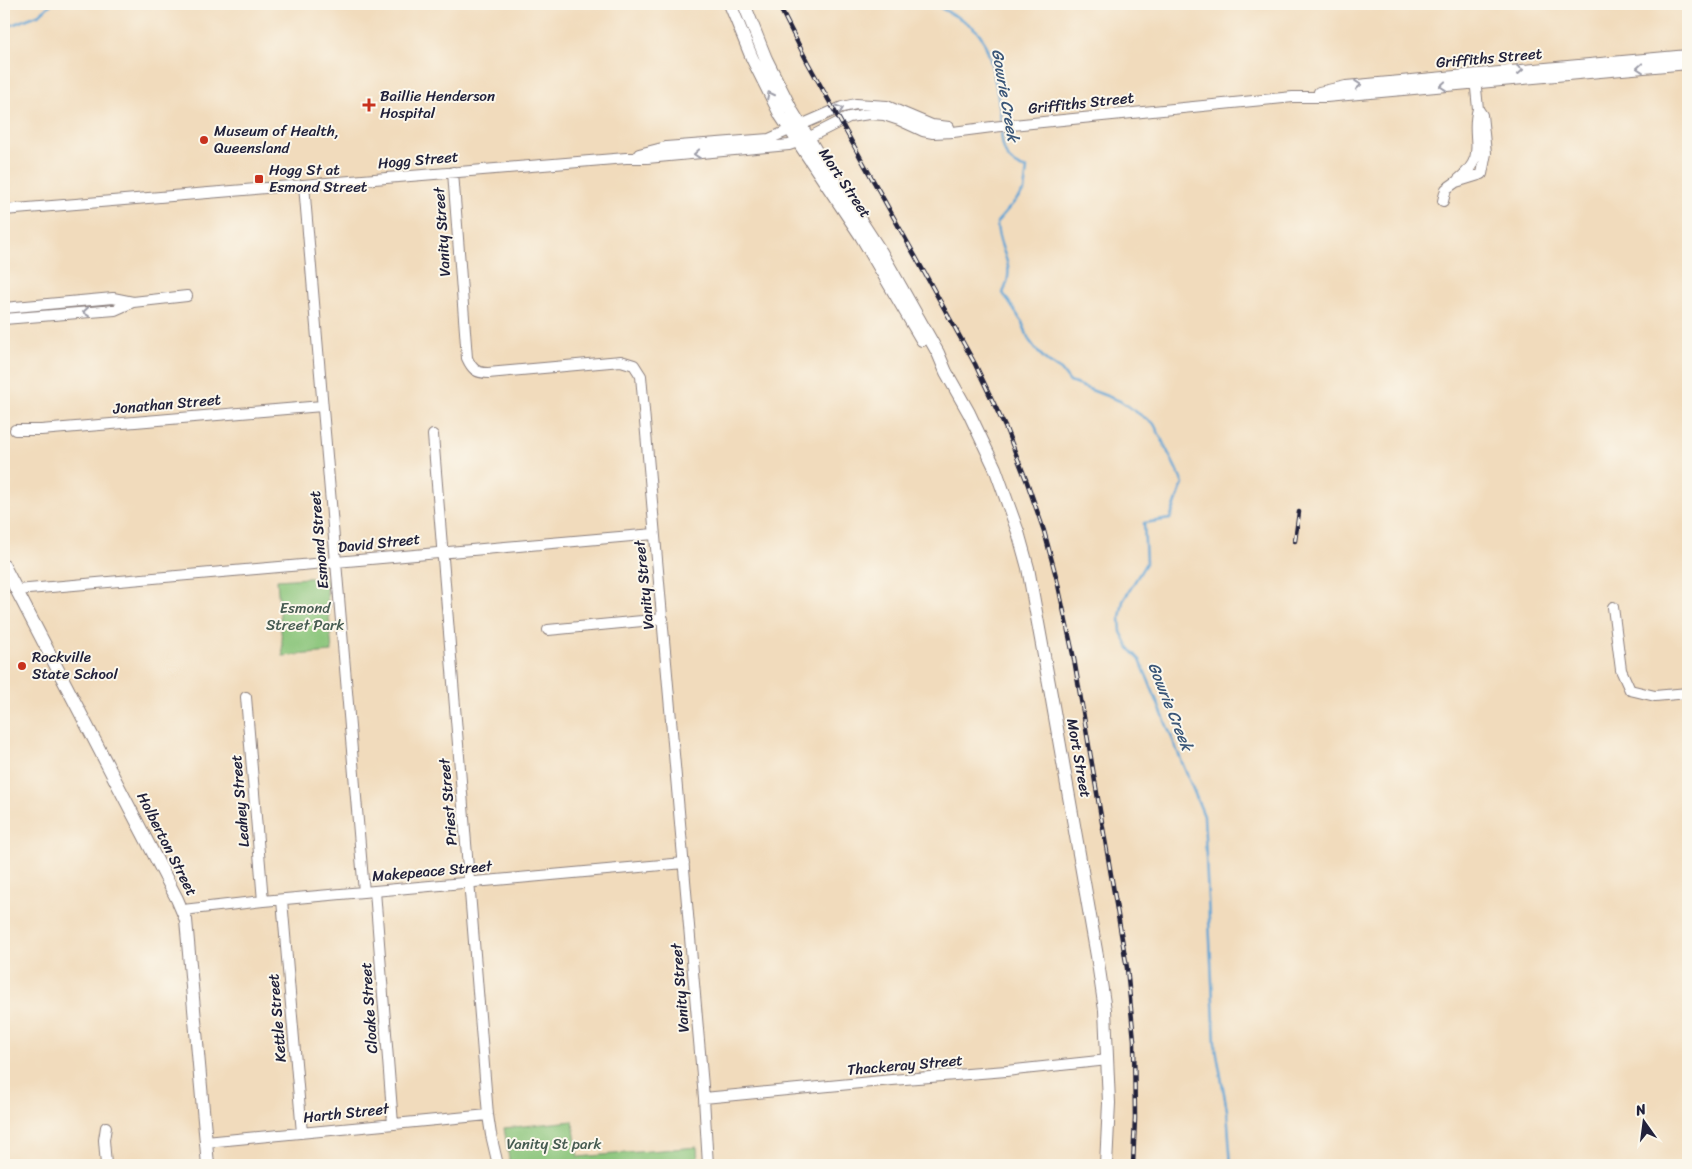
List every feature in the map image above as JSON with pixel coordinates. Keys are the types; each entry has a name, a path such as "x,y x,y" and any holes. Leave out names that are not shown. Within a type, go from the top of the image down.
{"main road":[{"name":"Mort Street","path":"730,4 765,86 796,128 900,284 938,353 995,468 1018,532 1028,568 1105,1010 1109,1103 1106,1165"},
{"name":"Mort Street","path":"744,4 796,128"},
{"name":"Holberton Street","path":"4,566 183,910 186,920 208,1165"}],"street":[{"name":"Griffiths Street","path":"803,140 849,117 869,114 884,115 923,131 953,132 1293,97 1326,97 1688,55"},
{"name":"Griffiths Street","path":"1475,79 1688,64"},
{"path":"1443,201 1446,189 1456,182 1482,174 1486,153 1482,115 1478,109 1475,79"},
{"name":"Griffiths Street","path":"796,128 842,108 856,104 871,104 899,110 932,125 960,130"},
{"name":"Hogg Street","path":"626,158 666,147 769,139 796,128"},
{"name":"Hogg Street","path":"4,210 774,147 803,140"},
{"name":"Vanity Street","path":"453,172 467,358 471,368 488,374 621,361 634,365 641,376 704,1098 708,1165"},
{"name":"Esmond Street","path":"304,185 364,892"},
{"path":"4,319 115,310 134,302 187,296"},
{"path":"4,308 113,298 134,302"},
{"name":"Jonathan Street","path":"15,430 40,430 322,406"},
{"name":"Priest Street","path":"433,435 488,1115 498,1165"},
{"name":"David Street","path":"16,590 654,534"},
{"path":"1613,608 1621,670 1630,690 1654,696 1688,693"},
{"path":"548,630 663,619"},
{"name":"Leahey Street","path":"246,698 264,901"},
{"name":"Makepeace Street","path":"183,910 684,863"},
{"name":"Cloake Street","path":"375,891 393,1124"},
{"name":"Kettle Street","path":"282,900 302,1133"},
{"name":"Thackeray Street","path":"704,1098 1108,1060"},
{"name":"Harth Street","path":"206,1142 488,1115"},
{"path":"106,1127 104,1140 106,1165"}],"green space":[{"name":"Esmond Street Park","path":"323,577 326,580 332,652 283,656 277,580"},
{"name":"Vanity St park","path":"573,1121 578,1157 697,1147 698,1165 510,1165 504,1128"}],"waterway":[{"path":"4,28 40,14 51,4"},
{"name":"Gowrie Creek","path":"935,4 967,23 982,38 987,48 994,75 1001,124"},
{"name":"Gowrie Creek","path":"1001,130 1006,155 1014,164 1027,169 1024,191 997,222 1000,241 1008,265 1007,282 1003,293 1022,322 1029,340 1038,352 1048,362 1061,370 1070,382 1120,401 1154,424 1183,483 1170,519 1144,523 1146,563 1123,601 1120,618 1121,632 1129,648 1140,660 1204,816 1215,1043 1227,1110 1231,1165"}],"railway":[{"path":"778,4 808,63 975,364 1006,429 1044,531 1074,659 1127,968 1134,1040 1135,1118 1133,1165"},
{"path":"1295,541 1299,512"}],"place":[{"name":"Baillie Henderson Hospital","path":"369,105"},
{"name":"Museum of Health, Queensland","path":"204,140"},
{"name":"Hogg St at Esmond Street","path":"259,179"},
{"name":"Rockville State School","path":"22,666"}]}
